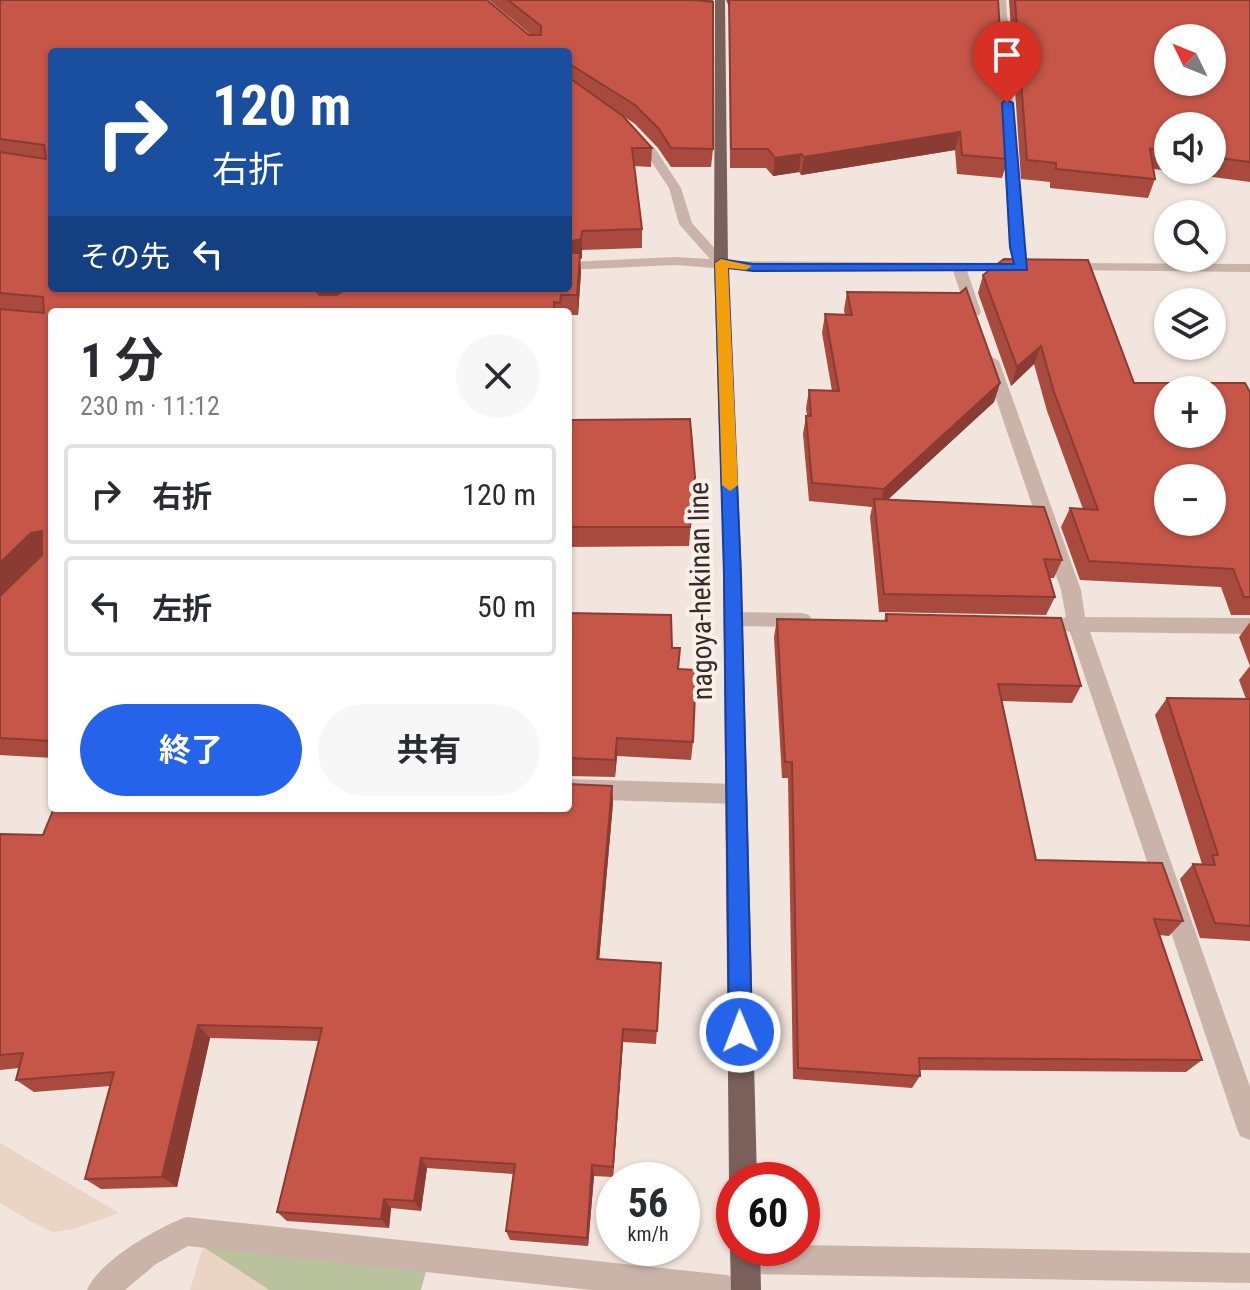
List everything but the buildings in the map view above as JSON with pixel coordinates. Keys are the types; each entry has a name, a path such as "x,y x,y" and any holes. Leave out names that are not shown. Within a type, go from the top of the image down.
{"main road":[{"name":"nagoya-hekinan line","path":"720,10 721,263 734,619 743,1162"},
{"path":"745,1266 746,1290"}],"street":[{"path":"1001,0 1016,247 1037,267"},
{"path":"617,120 652,153 675,188 686,224 721,263"},
{"path":"572,266 721,263 753,267 1250,267"},
{"path":"959,268 1071,590 1077,624 1250,1126"},
{"path":"734,619 827,621"},
{"path":"1046,624 1250,626"},
{"path":"572,789 736,794"},
{"path":"102,1290 146,1254 186,1231 727,1290"},
{"path":"820,1256 1250,1268"}],"green space":[{"path":"203,1247 426,1271 421,1290 269,1290"}],"shaded area":[{"path":"0,1143 119,1213 74,1229 53,1232 32,1222 0,1203"},
{"path":"203,1247 269,1290 190,1290"}],"slow traffic":[{"path":"730,485 721,263 746,266"}],"route":[{"path":"740,1032 733,575 721,263 753,267 1022,267 1016,247 1007,103"}]}
